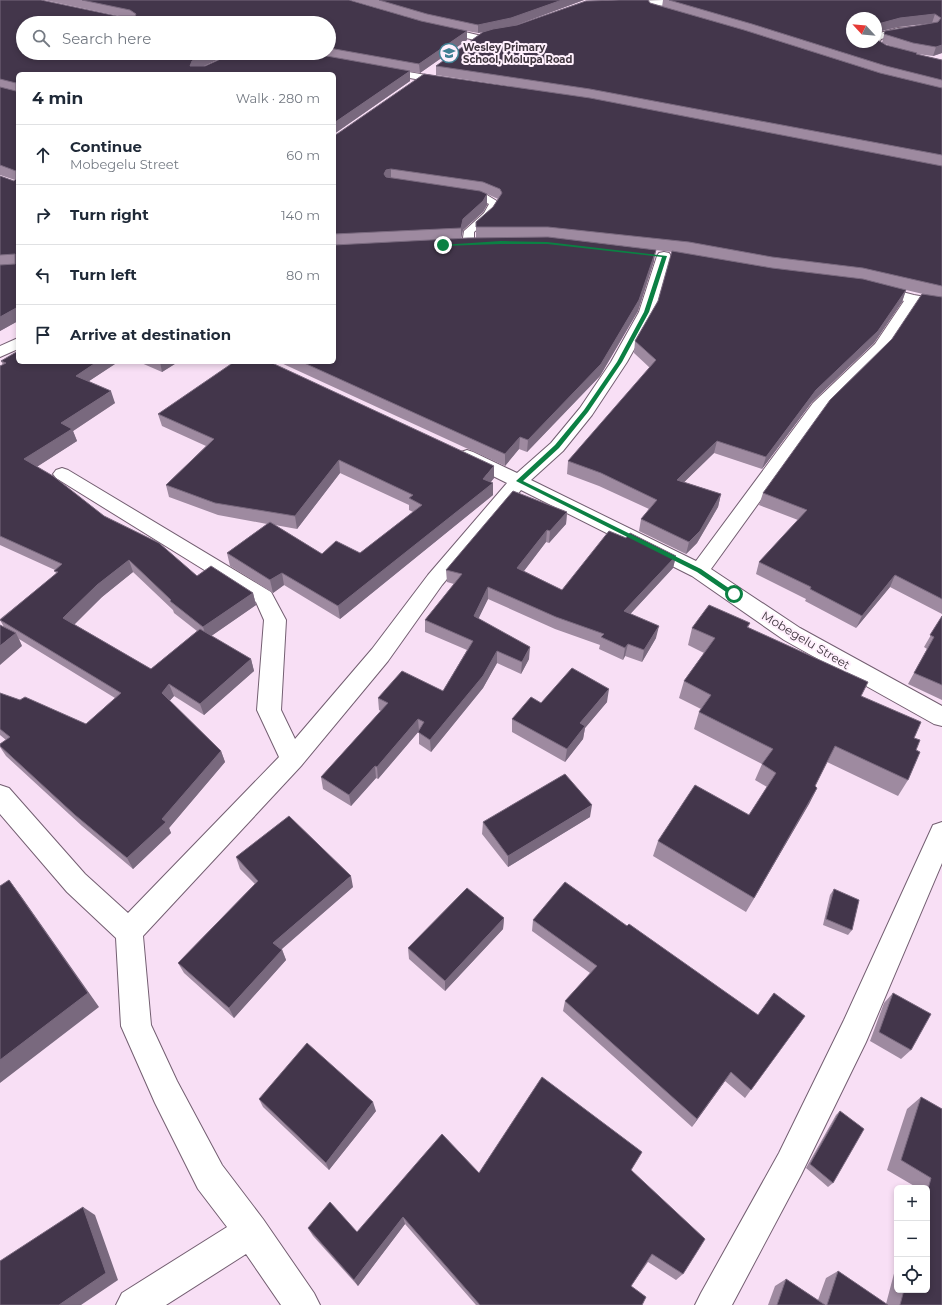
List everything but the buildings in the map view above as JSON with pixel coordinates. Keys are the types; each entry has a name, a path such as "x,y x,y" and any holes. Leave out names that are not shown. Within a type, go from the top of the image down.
{"street":[{"path":"615,4 638,4 688,0"},
{"path":"638,4 666,12"},
{"path":"433,28 479,38"},
{"path":"882,36 898,31 922,29"},
{"path":"469,45 479,38 490,34"},
{"path":"881,48 885,50"},
{"path":"367,68 421,78 460,83"},
{"path":"409,87 433,70"},
{"path":"454,244 474,243"},
{"path":"129,932 292,759 380,655 435,580 519,481 557,446 586,411 619,362 647,312 665,256"},
{"path":"859,285 913,299 942,304"},
{"path":"699,570 819,407 881,347 913,299"},
{"path":"0,352 16,344"},
{"name":"Mobegelu Street","path":"454,450 699,570 792,634 942,717"},
{"path":"62,474 264,597 275,620 270,710 292,759"},
{"path":"0,796 76,883 129,932 136,1026 166,1092 210,1177 251,1231 302,1305"},
{"path":"713,1305 790,1164 855,1031 942,833"},
{"path":"134,1305 251,1231"}],"lane":[{"path":"455,193 484,197 495,203 494,208 488,215 469,231 474,243"}],"place":[{"name":"Wesley Primary School, Molupa Road","path":"449,53"}],"route":[{"path":"443,245 501,242 547,243 664,256 647,312 619,362 586,411 557,446 519,481 699,570 734,594"}]}
